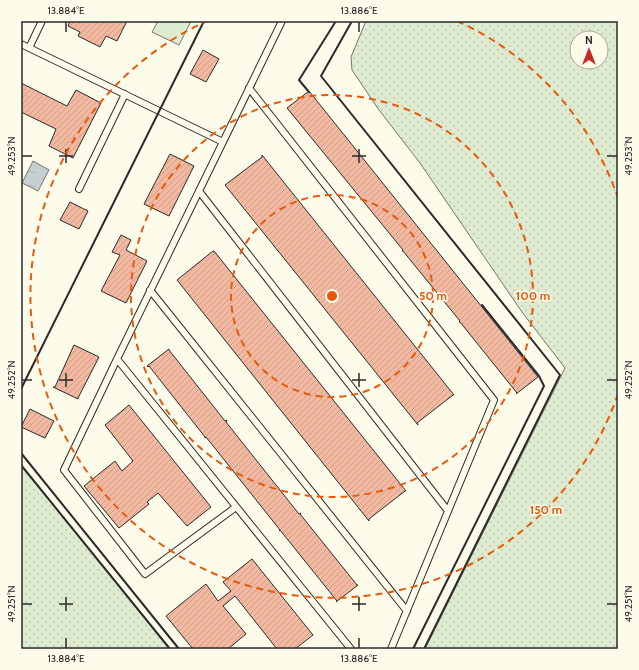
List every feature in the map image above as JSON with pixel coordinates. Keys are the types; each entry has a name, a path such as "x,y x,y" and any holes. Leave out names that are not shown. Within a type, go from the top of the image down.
{"lane":[{"path":"28,48 42,21"},
{"path":"236,507 145,574 64,470 150,290 282,21"},
{"path":"21,44 223,142"},
{"path":"249,88 494,400 391,649"},
{"path":"79,189 125,94"},
{"path":"199,191 448,511"},
{"path":"150,290 407,611"},
{"path":"117,358 351,649"}],"green space":[{"path":"158,21 191,21 179,45 152,32"},
{"path":"366,21 618,21 618,649 425,649 565,368 522,312 420,163 379,110 352,70 351,57"},
{"path":"21,465 170,649 21,649"}],"water":[{"path":"33,161 49,170 38,191 22,183"}],"building":[{"path":"70,21 127,21 117,41 106,36 100,47 78,36 80,32 68,26"},
{"path":"203,50 219,59 206,82 190,74"},
{"path":"21,83 67,106 76,90 101,103 73,158 49,146 56,129 21,112"},
{"path":"309,91 538,377 516,394 517,393 459,322 460,321 287,108"},
{"path":"170,154 194,166 169,216 144,204"},
{"path":"262,155 454,395 417,423 418,425 225,185 262,157"},
{"path":"70,202 88,211 79,229 60,220"},
{"path":"121,235 131,240 126,250 147,261 126,303 101,291 120,255 112,252"},
{"path":"213,251 406,491 369,519 369,521 177,280"},
{"path":"74,345 99,357 78,399 53,387 55,387"},
{"path":"169,349 225,421 227,420 226,422 299,514 301,513 300,514 358,585 336,602 337,601 206,437 205,438 149,366 147,366"},
{"path":"129,405 211,507 187,526 158,493 147,502 149,504 119,528 84,486 115,461 122,471 133,461 105,425"},
{"path":"30,409 54,421 45,438 21,427"},
{"path":"252,559 313,635 295,649 277,649 235,596 223,606 246,634 228,649 193,649 166,616 206,584 218,601 231,591 223,582"}],"wall":[{"path":"21,389 204,21"},
{"path":"309,92 299,80 336,21"},
{"path":"352,21 321,76 560,375 424,649"},
{"path":"413,649 544,386 539,376 482,305"},
{"path":"21,453 179,649"},
{"path":"21,465 170,649"}]}
